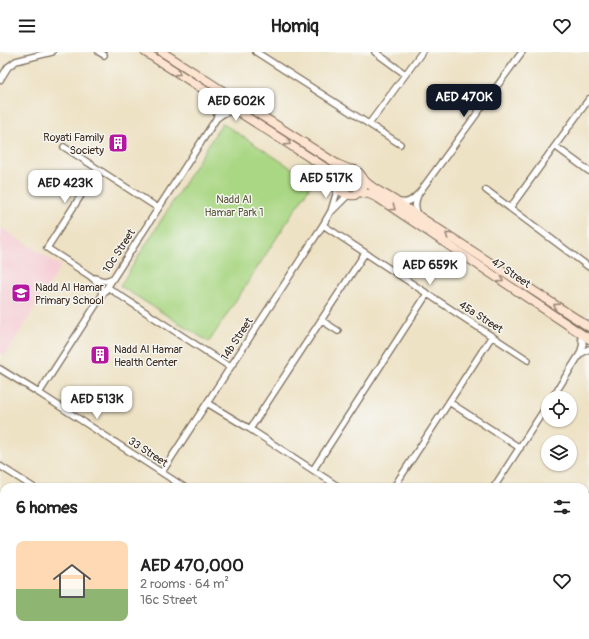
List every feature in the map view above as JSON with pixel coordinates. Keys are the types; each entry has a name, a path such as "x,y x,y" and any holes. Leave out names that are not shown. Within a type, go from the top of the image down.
{"street":[{"path":"0,80 8,68 16,61 52,52"},
{"path":"145,52 326,168 332,174 340,192 347,196 355,196 361,191 364,180 359,172 336,164 162,52"},
{"path":"256,52 400,144"},
{"path":"375,52 405,74"},
{"path":"369,124 422,52"},
{"path":"421,217 417,213 415,206 419,193 519,53"},
{"path":"213,96 219,108 216,120"},
{"path":"510,208 589,100"},
{"path":"216,120 223,113 227,112 242,114"},
{"name":"10c Street","path":"39,393 216,120"},
{"path":"555,146 589,171"},
{"path":"64,147 158,208"},
{"path":"98,169 47,248 90,276 101,281 108,280 114,276"},
{"path":"338,186 339,175 345,170 349,169"},
{"name":"47 Street","path":"364,180 589,327"},
{"name":"14b Street","path":"162,472 323,225 335,200 338,186"},
{"path":"486,190 589,267"},
{"name":"47 Street","path":"358,192 369,194 378,198 589,339"},
{"path":"397,202 408,202 419,193"},
{"name":"14b Street","path":"328,216 347,196"},
{"name":"45a Street","path":"323,225 528,360"},
{"path":"250,429 365,253"},
{"path":"90,276 100,285 102,295"},
{"path":"107,287 230,367"},
{"path":"313,470 427,294"},
{"path":"321,320 338,331"},
{"path":"556,391 580,354 582,341 580,332"},
{"path":"397,483 492,336"},
{"path":"580,354 589,349"},
{"name":"33 Street","path":"0,369 178,483"},
{"path":"449,402 520,448"},
{"path":"207,403 333,483"},
{"path":"497,483 541,415"},
{"path":"0,466 27,483"}],"shaded area":[{"name":"Nadd Al Hamar Primary School","path":"0,227 61,266 47,289 44,290 39,297 39,301 5,356 0,352"}],"green space":[{"name":"Nadd Al Hamar Park 1","path":"222,123 313,182 209,342 120,286"}],"place":[{"name":"Royati Family Society","path":"118,143"},
{"name":"Nadd Al Hamar Primary School","path":"21,293"},
{"name":"Nadd Al Hamar Health Center","path":"100,355"}]}
